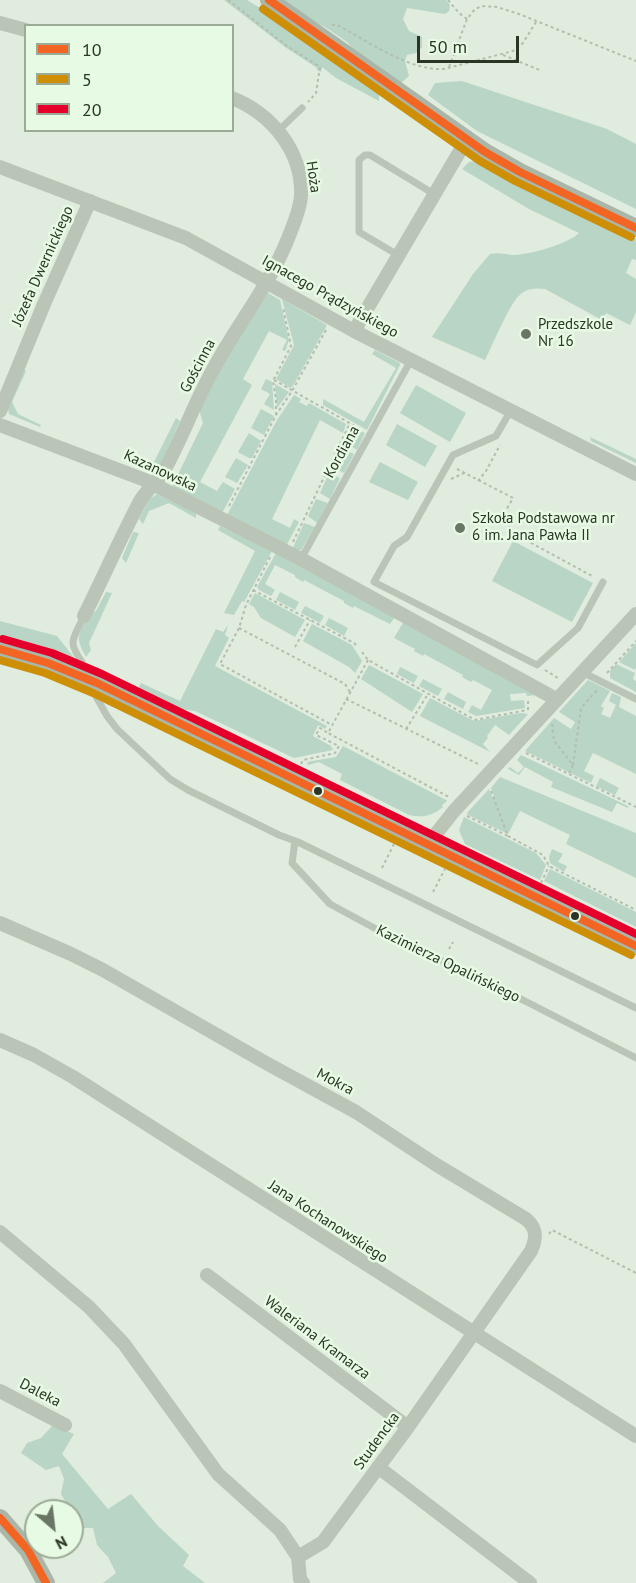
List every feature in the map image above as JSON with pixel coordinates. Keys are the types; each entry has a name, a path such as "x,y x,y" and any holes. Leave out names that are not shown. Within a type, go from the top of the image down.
{"street":[{"path":"269,0 467,139 519,172 636,228"},
{"path":"0,22 24,29"},
{"name":"Hoża","path":"234,99 255,110 278,130 295,159 301,195 297,214 285,248 267,282"},
{"path":"354,331 467,139"},
{"name":"Ignacego Prądzyńskiego","path":"0,167 186,238 354,331 636,474"},
{"name":"Józefa Dwernickiego","path":"0,411 90,201"},
{"name":"Gościnna","path":"149,489 165,470 214,367 267,282"},
{"name":"Kazanowska","path":"0,425 133,475 149,489 222,519 302,559 556,699"},
{"path":"83,618 149,489"},
{"path":"427,845 453,811 636,614"},
{"path":"0,649 29,656 81,676 104,695 427,845 636,946"},
{"name":"Mokra","path":"0,923 103,970 356,1112 532,1224 536,1238 531,1251 473,1334"},
{"name":"Jana Kochanowskiego","path":"0,1040 34,1055 73,1077 636,1436"},
{"path":"0,1232 89,1307 124,1344 218,1474 280,1530 298,1557 300,1579 303,1583"},
{"name":"Waleriana Kramarza","path":"207,1275 408,1427"},
{"name":"Studencka","path":"298,1557 323,1542 473,1334"},
{"name":"Daleka","path":"0,1391 65,1425"},
{"path":"378,1467 530,1583"},
{"path":"0,1518 28,1550 46,1583"}],"lane":[{"path":"278,130 302,108"},
{"path":"398,255 359,232 359,160 365,155 370,155 434,194"},
{"name":"Kordiana","path":"302,559 411,360"},
{"path":"510,410 496,436 453,455 407,537 394,546 374,582 537,665 578,628 603,582"},
{"path":"407,617 414,602"},
{"path":"81,676 82,662 72,648 73,640 83,618"},
{"path":"578,676 603,682 636,699"},
{"path":"104,695 107,716 117,729 170,779 188,790 636,1008"},
{"name":"Kazimierza Opalińskiego","path":"295,841 292,862 330,904 636,1058"}],"path":[{"path":"228,0 287,46 320,67 316,93 302,108"},
{"path":"448,0 459,14 467,19"},
{"path":"449,67 467,19 475,9 482,6 497,7 636,61"},
{"path":"328,24 337,25 415,65 432,69 513,51 523,43 536,22"},
{"path":"502,55 542,71"},
{"path":"276,415 273,380 291,346 281,300 285,292"},
{"path":"222,519 276,415 328,327"},
{"path":"273,380 371,434"},
{"path":"332,725 220,664 253,590 304,519 350,423"},
{"path":"478,481 502,442"},
{"path":"340,444 348,448"},
{"path":"447,464 513,498 504,514 509,517 509,531 603,582"},
{"path":"316,495 320,497"},
{"path":"304,519 310,522"},
{"path":"253,590 357,646"},
{"path":"295,647 310,620"},
{"path":"238,628 345,684 350,692"},
{"path":"568,774 573,765 581,708 606,679 608,672 636,641"},
{"path":"362,652 368,660 375,661 475,720 528,710"},
{"path":"328,733 368,660"},
{"path":"537,665 562,681 567,675 578,676"},
{"path":"406,729 428,694"},
{"path":"346,699 480,767"},
{"path":"528,702 528,710 532,714"},
{"path":"550,719 554,741 573,765"},
{"path":"308,768 300,764 303,760 335,753 339,746 316,735 320,729 450,798"},
{"path":"521,750 636,807"},
{"path":"489,786 508,836"},
{"path":"463,814 543,855 549,866 636,910"},
{"path":"382,868 394,844"},
{"path":"541,883 549,866"},
{"path":"433,892 445,869"},
{"path":"449,949 453,942"},
{"path":"552,1230 636,1273"}],"green space":[{"path":"224,0 247,0 275,17 379,91 379,101 336,78 322,67 321,72 317,70"},
{"path":"269,0 446,0 450,5 449,11 445,14 407,8 403,19 409,31 422,37 422,47 416,53 407,55 405,61 409,76 401,83 377,75 347,42 325,27"},
{"path":"462,81 607,129 636,144 636,209 477,131 428,95 435,83"},
{"path":"476,161 636,239 636,260 632,259 626,273 636,279 636,312 630,325 606,313 602,320 545,289 530,289 517,298 485,360 432,337 473,274 490,254 530,253 558,245 579,233 529,209 462,169 469,162"},
{"path":"268,293 280,300 289,340 285,351 282,350 287,340 269,331 243,379 252,385 200,482 217,491 223,482 235,489 221,515 172,487 203,423 199,409 218,369"},
{"path":"282,299 327,325 290,388 276,379 294,345"},
{"path":"375,350 400,365 367,430 323,405 323,399 364,422 396,368 372,354"},
{"path":"24,370 26,371 12,402 18,414 41,425 40,427 9,414 8,409"},
{"path":"266,379 272,382 274,410 264,404 270,394 261,389"},
{"path":"275,384 289,392 277,408"},
{"path":"416,385 466,413 450,442 400,413"},
{"path":"294,395 301,399 299,402 307,406 309,403 346,424 343,433 320,420 272,519 290,528 294,519 299,522 286,546 226,517 277,420"},
{"path":"261,409 274,416 264,435 251,428"},
{"path":"176,418 180,421 157,472 151,475 149,472"},
{"path":"397,424 437,446 425,467 386,445"},
{"path":"351,427 365,433 357,450 344,442"},
{"path":"249,433 261,441 252,458 238,452"},
{"path":"590,437 636,459 636,463 591,441"},
{"path":"341,448 354,454 344,473 332,467"},
{"path":"236,458 248,465 237,483 225,477"},
{"path":"380,462 418,482 408,500 369,482"},
{"path":"329,473 340,478 330,499 320,493"},
{"path":"157,494 196,513 196,518 169,503 149,511 143,524 139,519 149,499"},
{"path":"316,499 328,503 317,523 308,516"},
{"path":"304,523 315,527 301,550 292,550"},
{"path":"220,526 272,551 244,602 242,601 234,615 224,613 255,551 218,530"},
{"path":"133,532 139,533 126,563 122,558"},
{"path":"513,541 593,583 572,622 492,581"},
{"path":"276,553 395,617 390,624 354,606 353,608 275,565 265,584 275,590 271,596 259,590 257,587"},
{"path":"106,592 112,593 89,643 91,650 86,657 80,644 80,631 89,614 96,611"},
{"path":"280,592 299,602 295,610 276,600"},
{"path":"255,593 305,620 295,637 261,618 254,607 249,604"},
{"path":"305,606 324,616 320,623 301,613"},
{"path":"329,618 348,628 344,636 325,625"},
{"path":"0,621 57,636 76,660 75,662 42,646 0,636"},
{"path":"404,621 535,695 510,694 511,701 524,700 525,708 476,716 468,712 472,705 481,710 492,690 473,680 471,682 462,677 463,675 424,654 423,656 394,638"},
{"path":"312,624 352,645 362,661 355,673 349,667 303,641"},
{"path":"228,625 225,635 229,638 215,666 327,726 325,729 318,725 313,736 331,746 333,750 294,758 195,711 172,708 137,691 141,683 180,701 216,629 223,632"},
{"path":"636,643 636,667 635,670 619,662"},
{"path":"616,664 635,673 633,679 636,681 636,692 610,678 610,671"},
{"path":"369,665 423,694 412,712 361,679"},
{"path":"400,667 418,676 414,683 397,674"},
{"path":"423,679 442,689 438,696 419,686"},
{"path":"588,680 610,691 601,706 604,708 601,714 610,718 616,705 609,701 612,693 621,697 619,707 636,716 636,774 593,753 584,771 594,776 591,783 525,751 554,718 571,729 575,722 559,712"},
{"path":"448,692 466,702 463,709 444,699"},
{"path":"430,698 474,721 520,713 528,714 509,735 495,725 483,744 490,752 420,716"},
{"path":"202,721 284,761 277,761 201,725"},
{"path":"343,746 447,801 442,805 443,807 431,814 409,815 340,780 342,774 319,762 308,765 307,762 336,757"},
{"path":"521,755 628,808 617,803 612,812 551,787 553,782 525,767 519,775 508,769 510,767 518,773 524,767 517,760"},
{"path":"500,777 636,833 636,878 566,844 570,835 520,811 508,834 468,815 467,813 489,789 494,797 491,788"},
{"path":"600,778 619,788 615,795 596,786"},
{"path":"464,817 536,853 546,865 540,880 465,844 459,830"},
{"path":"552,849 563,854 558,862 567,866 564,872 550,863 549,857"},
{"path":"550,869 636,912 636,927 544,881"},
{"path":"53,1425 74,1434 62,1454 108,1509 131,1494 158,1526 189,1555 183,1566 205,1583 103,1583 116,1573 108,1557 97,1545 93,1528 84,1528 84,1499 64,1499 61,1494 64,1479 59,1466 46,1470 21,1453 27,1443 41,1438"}],"transit line":[{"name":"10","path":"269,0 485,152 520,172 636,228"},
{"name":"5","path":"263,9 480,161 515,181 631,237"},
{"name":"20","path":"3,639 52,653 102,674 636,934"},
{"name":"10","path":"0,649 48,663 97,683 636,946"},
{"name":"5","path":"0,660 45,673 93,693 631,955"},
{"name":"10","path":"0,1518 28,1550 46,1583"}],"place":[{"name":"Przedszkole Nr 16","path":"526,334"},
{"name":"Szkoła Podstawowa nr 6 im. Jana Pawła II","path":"460,528"}]}
